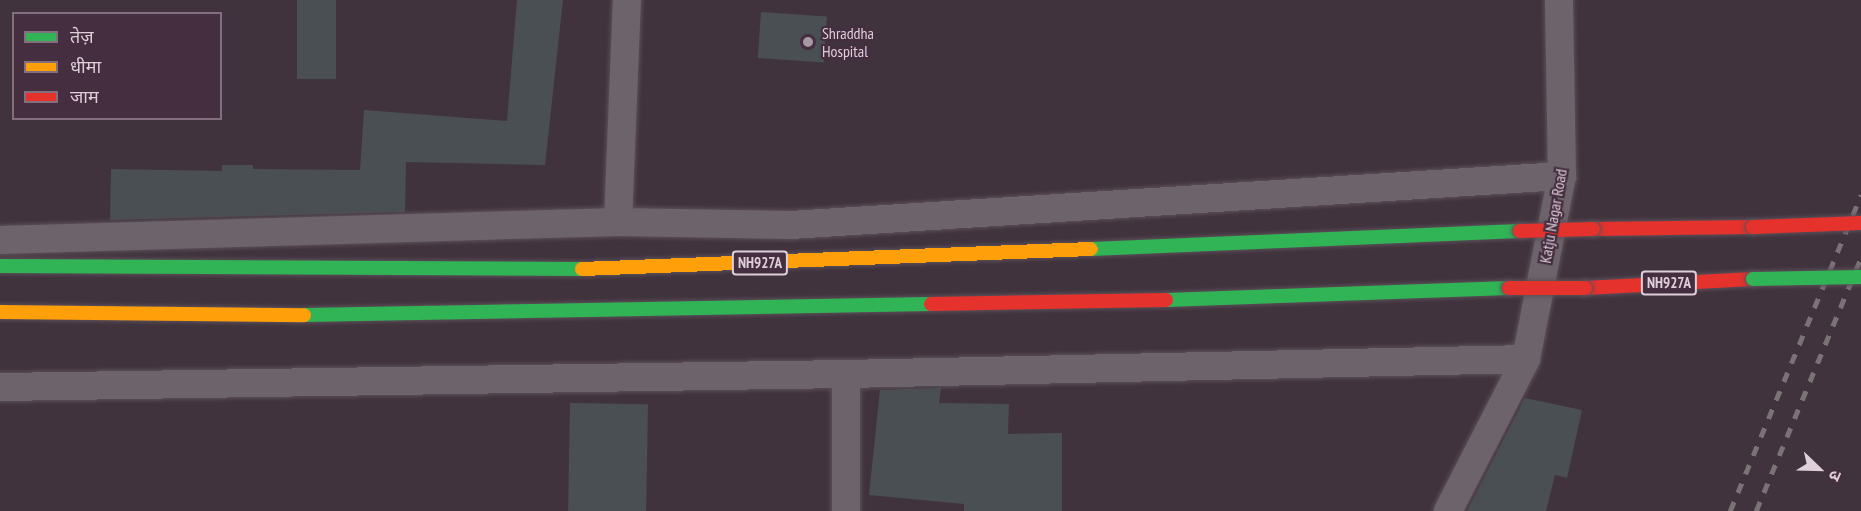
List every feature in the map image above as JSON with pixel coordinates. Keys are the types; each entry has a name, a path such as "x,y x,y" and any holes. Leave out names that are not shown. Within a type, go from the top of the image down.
{"highway":[{"name":"NH927A","path":"0,266 621,269 1520,231 1861,223"},
{"name":"NH927A","path":"0,312 339,314 1211,299 1861,277"}],"street":[{"path":"618,222 627,0"},
{"name":"Katju Nagar Road","path":"1448,511 1526,359 1562,176 1559,0"},
{"path":"0,240 618,222 791,225 1562,176"},
{"path":"0,387 846,374 1526,359"},
{"path":"846,374 846,511"}],"building":[{"path":"297,0 336,0 336,79 297,79"},
{"path":"517,0 563,0 545,165 406,162 405,212 110,220 111,169 222,171 222,165 253,165 253,169 360,170 364,110 507,121"},
{"path":"761,12 827,17 824,62 758,58"},
{"path":"941,388 939,403 1009,404 1008,434 1062,433 1062,511 964,511 964,504 869,495 880,390"},
{"path":"1525,398 1582,410 1567,478 1555,475 1546,511 1467,511"},
{"path":"570,403 648,404 646,511 568,511"}],"railway":[{"path":"1730,511 1861,195"},
{"path":"1756,511 1861,258"}],"traffic: fast":[{"path":"1091,249 1520,231"},
{"path":"0,266 582,269"},
{"path":"1753,279 1861,277"},
{"path":"1166,300 1509,288"},
{"path":"304,315 931,304"}],"traffic: slow":[{"path":"582,269 1091,249"},
{"path":"0,312 304,315"}],"traffic: jam":[{"path":"1753,227 1861,223"},
{"path":"1593,229 1753,227"},
{"path":"1520,231 1593,229"},
{"path":"1585,288 1753,279"},
{"path":"1509,288 1585,288"},
{"path":"931,304 1166,300"}],"place":[{"name":"Shraddha Hospital","path":"808,42"}]}
